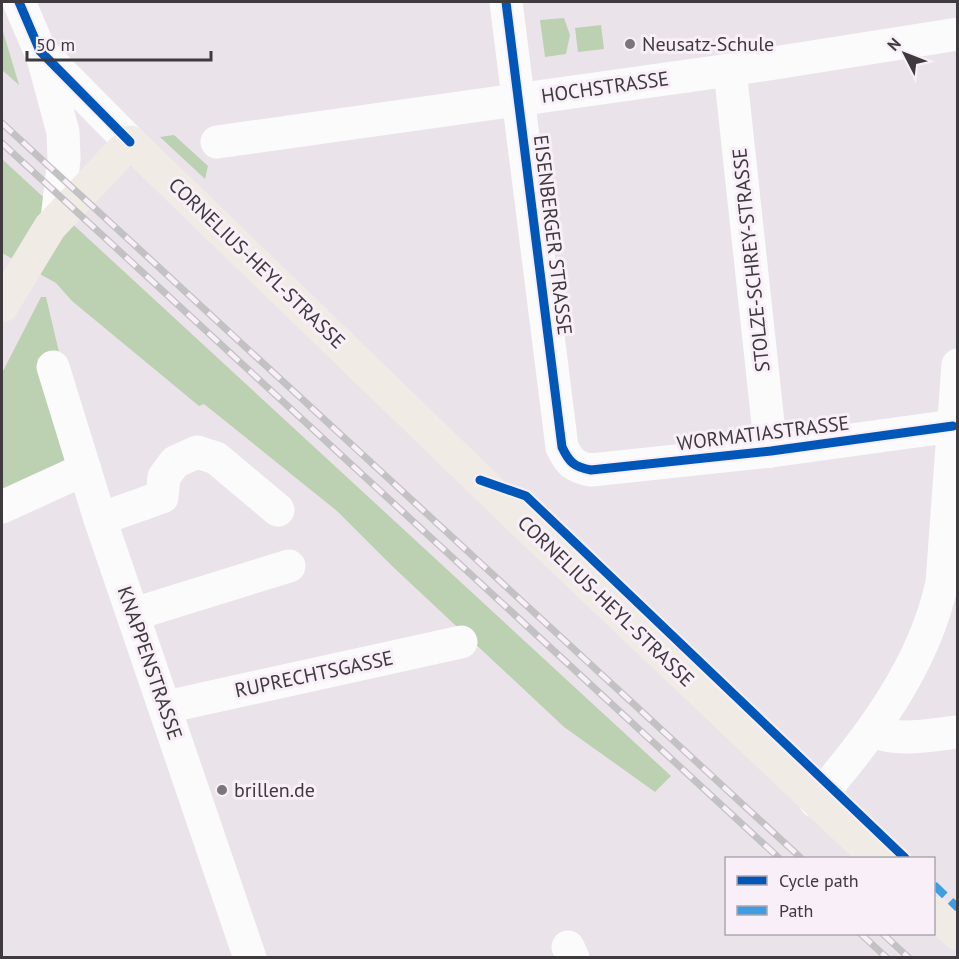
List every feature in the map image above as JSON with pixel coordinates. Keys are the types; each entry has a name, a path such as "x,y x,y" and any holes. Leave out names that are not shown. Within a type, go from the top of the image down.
{"main road":[{"path":"2,306 26,262 57,219 130,142"},
{"name":"CORNELIUS-HEYL-STRASSE","path":"130,142 875,857"},
{"path":"935,914 957,934"}],"street":[{"path":"19,2 40,51 60,114 64,159 57,219"},
{"name":"EISENBERGER STRASSE","path":"506,2 562,447 568,460 577,467"},
{"name":"HOCHSTRASSE","path":"217,142 730,70 957,34"},
{"path":"40,51 130,142"},
{"name":"STOLZE-SCHREY-STRASSE","path":"730,70 771,451"},
{"path":"815,801 872,731 921,648 936,611 942,583 957,365"},
{"name":"KNAPPENSTRASSE","path":"53,367 100,519 250,957"},
{"name":"WORMATIASTRASSE","path":"577,467 591,470 771,451 953,426"},
{"path":"100,519 162,497 164,477 175,462 197,452 216,458 278,510"},
{"path":"2,507 85,469"},
{"path":"134,614 289,566"},
{"name":"RUPRECHTSGASSE","path":"166,707 461,642"},
{"path":"872,731 883,735 916,737 957,732"}],"green space":[{"path":"564,18 570,35 566,54 545,57 540,20"},
{"path":"601,25 604,49 578,52 575,28"},
{"path":"2,28 19,85 2,70"},
{"path":"174,135 208,166 205,179 160,137"},
{"path":"2,159 671,776 655,792 564,727 391,565 337,511 204,404 199,406 72,301 56,283 2,253"},
{"path":"41,297 46,297 59,352 38,359 70,455 69,459 2,495 2,373"}],"railway":[{"path":"2,123 800,857"},
{"path":"2,143 778,857"},
{"path":"862,935 887,958"},
{"path":"884,935 909,958"}],"marked path":[{"path":"935,886 958,908"}],"cycle path":[{"path":"19,2 40,51 130,142"},
{"path":"506,2 562,447 573,463 591,470 771,451 953,426"},
{"path":"480,480 526,496 904,857"}],"place":[{"name":"Neusatz-Schule","path":"630,44"},
{"name":"brillen.de","path":"222,790"}]}
